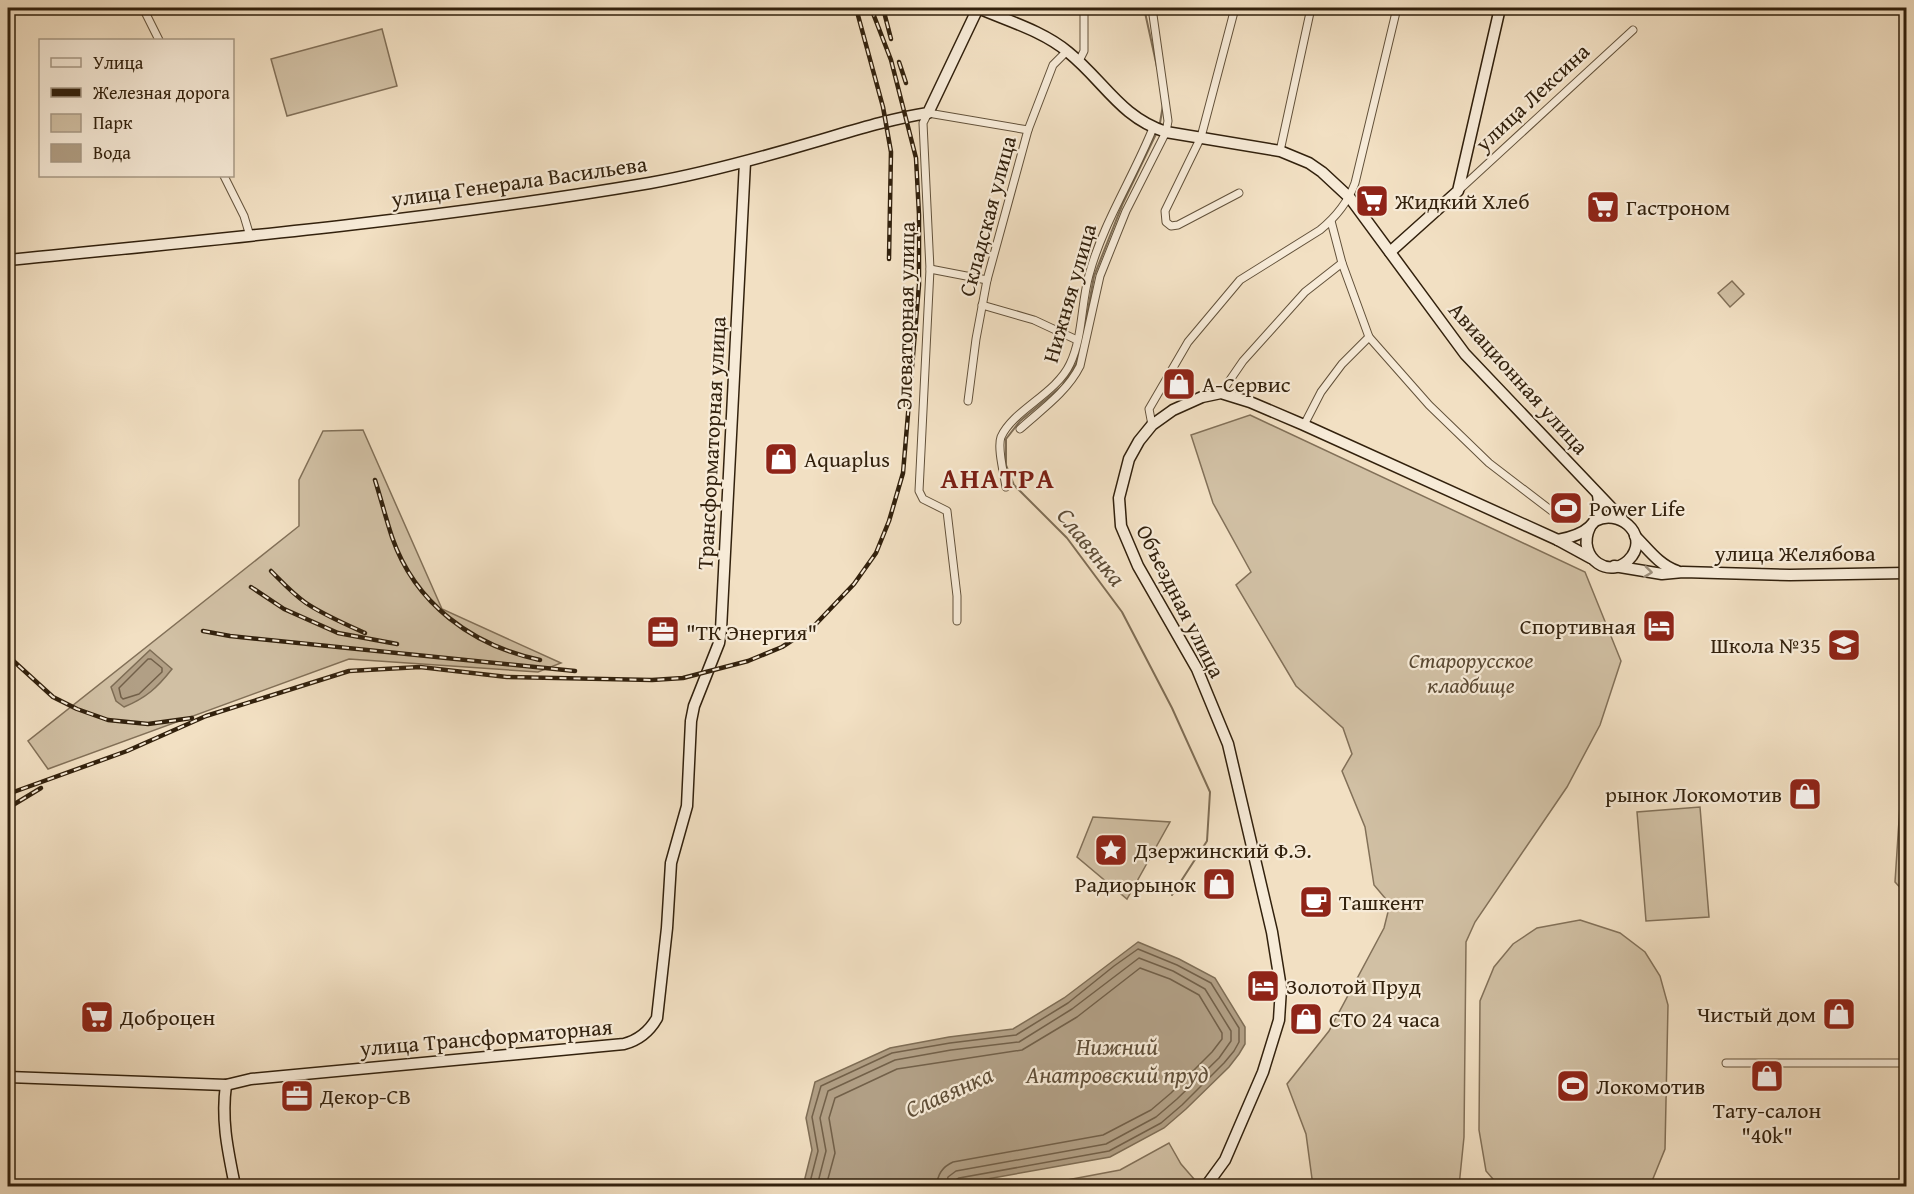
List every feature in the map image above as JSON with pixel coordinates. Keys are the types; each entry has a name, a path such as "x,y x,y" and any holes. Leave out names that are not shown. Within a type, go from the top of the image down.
{"main road":[{"name":"Авиационная улица","path":"978,8 1052,40 1079,61 1132,116 1153,128 1280,151 1309,163 1322,172 1350,198 1465,354 1622,519"},
{"name":"Элеваторная улица","path":"928,113 978,8"},
{"name":"улица Лексина","path":"1390,252 1458,191 1500,8"},
{"name":"улица Генерала Васильева","path":"8,260 250,236 515,204 653,182 745,162 886,122 928,113"},
{"name":"Трансформаторная улица","path":"692,721 694,706 719,643 721,630 745,162"},
{"name":"Объездная улица","path":"1206,1186 1225,1160 1263,1072 1279,1020 1281,988 1270,921 1228,744 1197,669 1138,566 1120,526 1119,498 1129,459 1139,441 1152,425 1187,403 1221,393"},
{"path":"1221,393 1304,424 1558,540 1603,566 1620,565 1631,557 1636,545 1635,536"},
{"path":"1591,558 1585,541 1599,506 1598,495"},
{"path":"1558,540 1578,536 1592,524 1607,516 1622,519 1656,558 1669,568 1683,573"},
{"name":"улица Желябова","path":"1614,566 1662,574 1906,573"},
{"name":"улица Трансформаторная","path":"8,1077 226,1085 251,1079 624,1044 635,1041 652,1028 657,1018 667,928 671,863 687,806 692,721"},
{"path":"226,1085 223,1108 225,1136 235,1186"}],"street":[{"path":"143,8 158,39"},
{"path":"1079,61 1084,51 1084,8"},
{"path":"1152,8 1168,121 1166,132"},
{"path":"1235,8 1200,137 1165,211 1166,222 1171,226 1178,225 1239,193"},
{"path":"1280,151 1311,8"},
{"path":"1152,425 1149,409 1188,342 1240,280 1331,221 1350,198 1397,8"},
{"name":"улица Лексина","path":"1458,191 1633,30"},
{"name":"Складская улица","path":"968,401 987,280 1028,130 1053,65 1067,51"},
{"name":"улица Генерала Васильева","path":"928,113 1028,130"},
{"name":"Элеваторная улица","path":"928,113 923,123 930,269 919,491 923,499 947,511 957,596 957,621"},
{"name":"Нижняя улица","path":"1006,487 1000,452 1001,438 1013,421 1064,377 1072,362 1088,276 1102,238 1153,128"},
{"name":"Нижняя улица","path":"1020,429 1067,387 1080,366 1100,276 1126,211 1166,132"},
{"path":"224,177 244,216 250,236"},
{"path":"1331,221 1342,264 1369,337 1429,405 1489,463 1557,515"},
{"path":"1221,393 1243,361 1305,292 1342,264"},
{"path":"930,269 987,280"},
{"path":"982,305 1034,320 1077,340"},
{"path":"1304,424 1321,392 1342,364 1369,337"},
{"path":"1726,1063 1906,1064"}],"green space":[{"path":"382,29 397,86 287,116 271,59"},
{"path":"1732,281 1744,294 1730,307 1718,293"},
{"name":"Старорусское кладбище","path":"1250,415 1585,572 1621,661 1600,725 1567,787 1475,922 1466,942 1464,1137 1459,1186 1313,1186 1306,1134 1287,1084 1329,1031 1384,928 1390,904 1374,885 1365,827 1342,771 1352,754 1343,728 1296,686 1236,585 1251,572 1213,503 1191,435"},
{"path":"363,430 442,609 561,663 538,672 349,659 48,769 28,741 299,526 299,480 323,431"},
{"path":"1906,713 1906,894 1895,882"},
{"path":"1700,807 1709,917 1646,921 1637,812"},
{"path":"1093,817 1170,822 1127,899 1077,857"},
{"name":"Локомотив","path":"1580,920 1620,933 1645,952 1660,976 1668,1005 1665,1149 1650,1186 1499,1186 1486,1171 1479,1130 1480,1001 1494,967 1513,944 1537,928"},
{"path":"1169,1143 1181,1164 1194,1179 1188,1186 1035,1186 1120,1170"}],"water":[{"path":"150,650 172,669 151,692 124,707 116,701 111,687"},
{"name":"Нижний Анатровский пруд","path":"1138,942 1179,959 1215,978 1245,1027 1245,1044 1229,1067 1164,1128 1110,1157 948,1186 803,1186 812,1150 806,1118 815,1082 890,1048 949,1037 1013,1029 1064,998"}],"waterway":[{"name":"Славянка","path":"1144,8 1157,67"},
{"name":"Славянка","path":"1160,123 1163,105"},
{"name":"Славянка","path":"1156,134 1123,203 1094,276 1076,364 1062,386 1020,421 1006,439 1006,465 1014,485 1067,538 1122,612 1172,708 1210,792 1207,841 1172,895"}],"railway":[{"path":"856,8 883,107 891,152 889,259"},
{"path":"8,794 127,751 206,716 349,671 420,667 507,677 652,680 683,678 748,661 782,647 814,626 854,584 876,553 889,521 903,473 919,285 916,158 891,60 871,8"},
{"path":"883,8 891,39"},
{"path":"899,62 906,83"},
{"path":"375,480 392,537 402,561 415,583 431,602 470,633 515,653 540,660"},
{"path":"271,571 306,603 365,633"},
{"path":"251,587 284,609 338,633 397,644"},
{"path":"203,631 230,636 575,671"},
{"path":"8,656 53,697 77,709 108,720 148,724 192,718"},
{"path":"8,808 41,788"}],"place":[{"name":"Жидкий Хлеб","path":"1372,201"},
{"name":"Гастроном","path":"1603,207"},
{"name":"А-Сервис","path":"1179,384"},
{"name":"Aquaplus","path":"781,459"},
{"name":"Power Life","path":"1566,508"},
{"name":"Спортивная","path":"1659,626"},
{"name":"\"ТК Энергия\"","path":"663,632"},
{"name":"Школа №35","path":"1844,645"},
{"name":"рынок Локомотив","path":"1805,794"},
{"name":"Дзержинский Ф.Э.","path":"1111,850"},
{"name":"Радиорынок","path":"1219,884"},
{"name":"Ташкент","path":"1316,902"},
{"name":"Золотой Пруд","path":"1263,986"},
{"name":"Чистый дом","path":"1839,1014"},
{"name":"Доброцен","path":"97,1017"},
{"name":"СТО 24 часа","path":"1306,1019"},
{"name":"Тату-салон \"40k\"","path":"1767,1076"},
{"name":"Локомотив","path":"1573,1086"},
{"name":"Декор-СВ","path":"297,1096"}],"district":[{"name":"АНАТРА","path":"998,478"}]}
